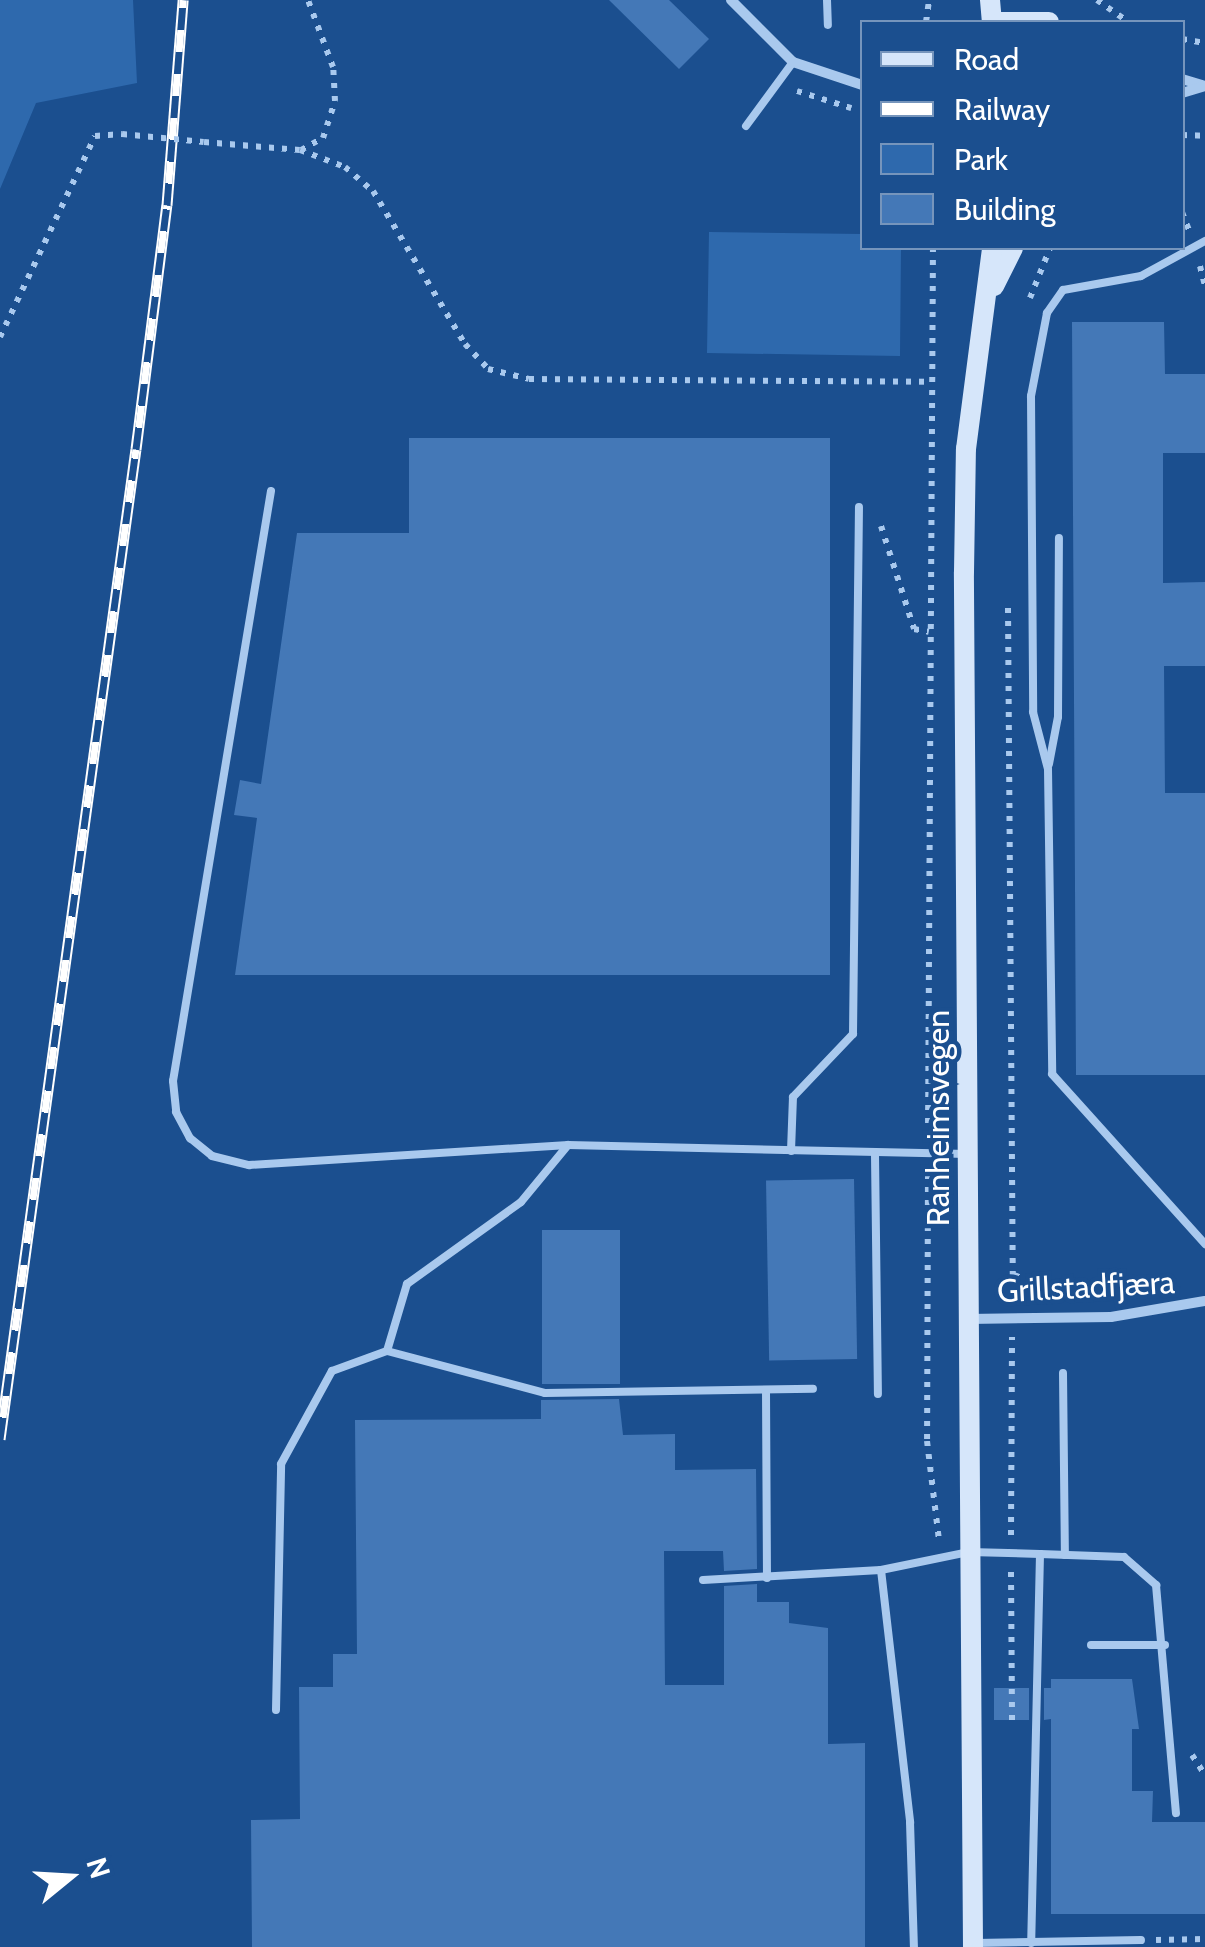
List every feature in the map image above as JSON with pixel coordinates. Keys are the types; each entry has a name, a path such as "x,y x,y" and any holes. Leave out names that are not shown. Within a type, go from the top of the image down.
{"street":[{"path":"731,0 792,62 860,84"},
{"path":"1011,20 1044,14"},
{"name":"Ranheimsvegen","path":"973,1945 966,449 991,292 992,250"},
{"name":"Ranheimsvegen","path":"991,292 1011,250"},
{"name":"Grillstadfjæra","path":"968,1319 1111,1317 1205,1302"}],"lane":[{"path":"828,0 828,25"},
{"path":"746,126 792,62"},
{"path":"1048,769 1033,712 1031,396 1046,313 1063,290 1142,276 1205,242"},
{"path":"271,491 174,1081 176,1112 190,1138 212,1156 249,1165 568,1145 875,1155 968,1154"},
{"path":"791,1151 793,1097 854,1034 860,507"},
{"path":"1059,538 1058,717 1048,769 1052,1074 1205,1244"},
{"path":"387,1350 407,1284 522,1202 568,1145"},
{"path":"875,1155 878,1394"},
{"path":"276,1710 281,1464 332,1371 387,1350 545,1393 813,1389"},
{"path":"1063,1373 1065,1554"},
{"path":"766,1390 767,1578"},
{"path":"703,1580 881,1570 939,1563 969,1552 1124,1557 1144,1568 1156,1585 1165,1645 1176,1813"},
{"path":"1031,1943 1040,1554"},
{"path":"881,1570 910,1822 914,1947"},
{"path":"1090,1646 1165,1645"},
{"path":"973,1945 1141,1940"}],"path":[{"path":"300,150 323,138 335,101 333,67 308,0"},
{"path":"1097,0 1125,20"},
{"path":"0,338 95,136 106,133 300,150 344,167 372,191 466,344 488,369 529,379 932,382"},
{"path":"932,250 926,1441 939,1505 939,1563"},
{"path":"1027,307 1049,250"},
{"path":"860,507 872,506 878,514 914,629 929,632"},
{"path":"1008,598 1014,1275 1048,1290 1139,1290"},
{"path":"1011,1354 1012,1731"},
{"path":"1141,1940 1205,1940"}],"green space":[{"path":"0,0 133,0 137,83 36,103 0,189"},
{"path":"709,232 860,234 860,250 901,250 900,356 707,353"}],"building":[{"path":"609,0 669,0 709,39 679,69"},
{"path":"1072,322 1164,322 1165,374 1205,374 1205,453 1163,453 1163,583 1205,582 1205,666 1164,666 1165,793 1205,793 1205,1075 1076,1075"},
{"path":"409,438 830,438 830,975 235,975 257,818 234,815 240,780 261,784 297,533 409,533"},
{"path":"854,1179 857,1359 769,1361 766,1181"},
{"path":"542,1230 620,1230 620,1384 542,1384"},
{"path":"619,1399 623,1435 675,1434 675,1470 756,1469 757,1569 724,1571 723,1551 664,1551 665,1685 724,1685 724,1586 757,1584 757,1602 789,1602 789,1623 828,1628 828,1744 865,1743 865,1947 252,1947 251,1820 300,1819 299,1687 333,1687 333,1654 357,1654 355,1420 541,1419 541,1400"},
{"path":"1051,1679 1132,1679 1139,1729 1132,1729 1132,1791 1153,1791 1152,1822 1205,1822 1205,1914 1051,1914 1051,1719 1044,1720 1044,1688 1051,1688"},
{"path":"994,1688 1029,1688 1029,1720 994,1720"}],"railway":[{"path":"0,1439 136,449 167,205 183,0"}]}
